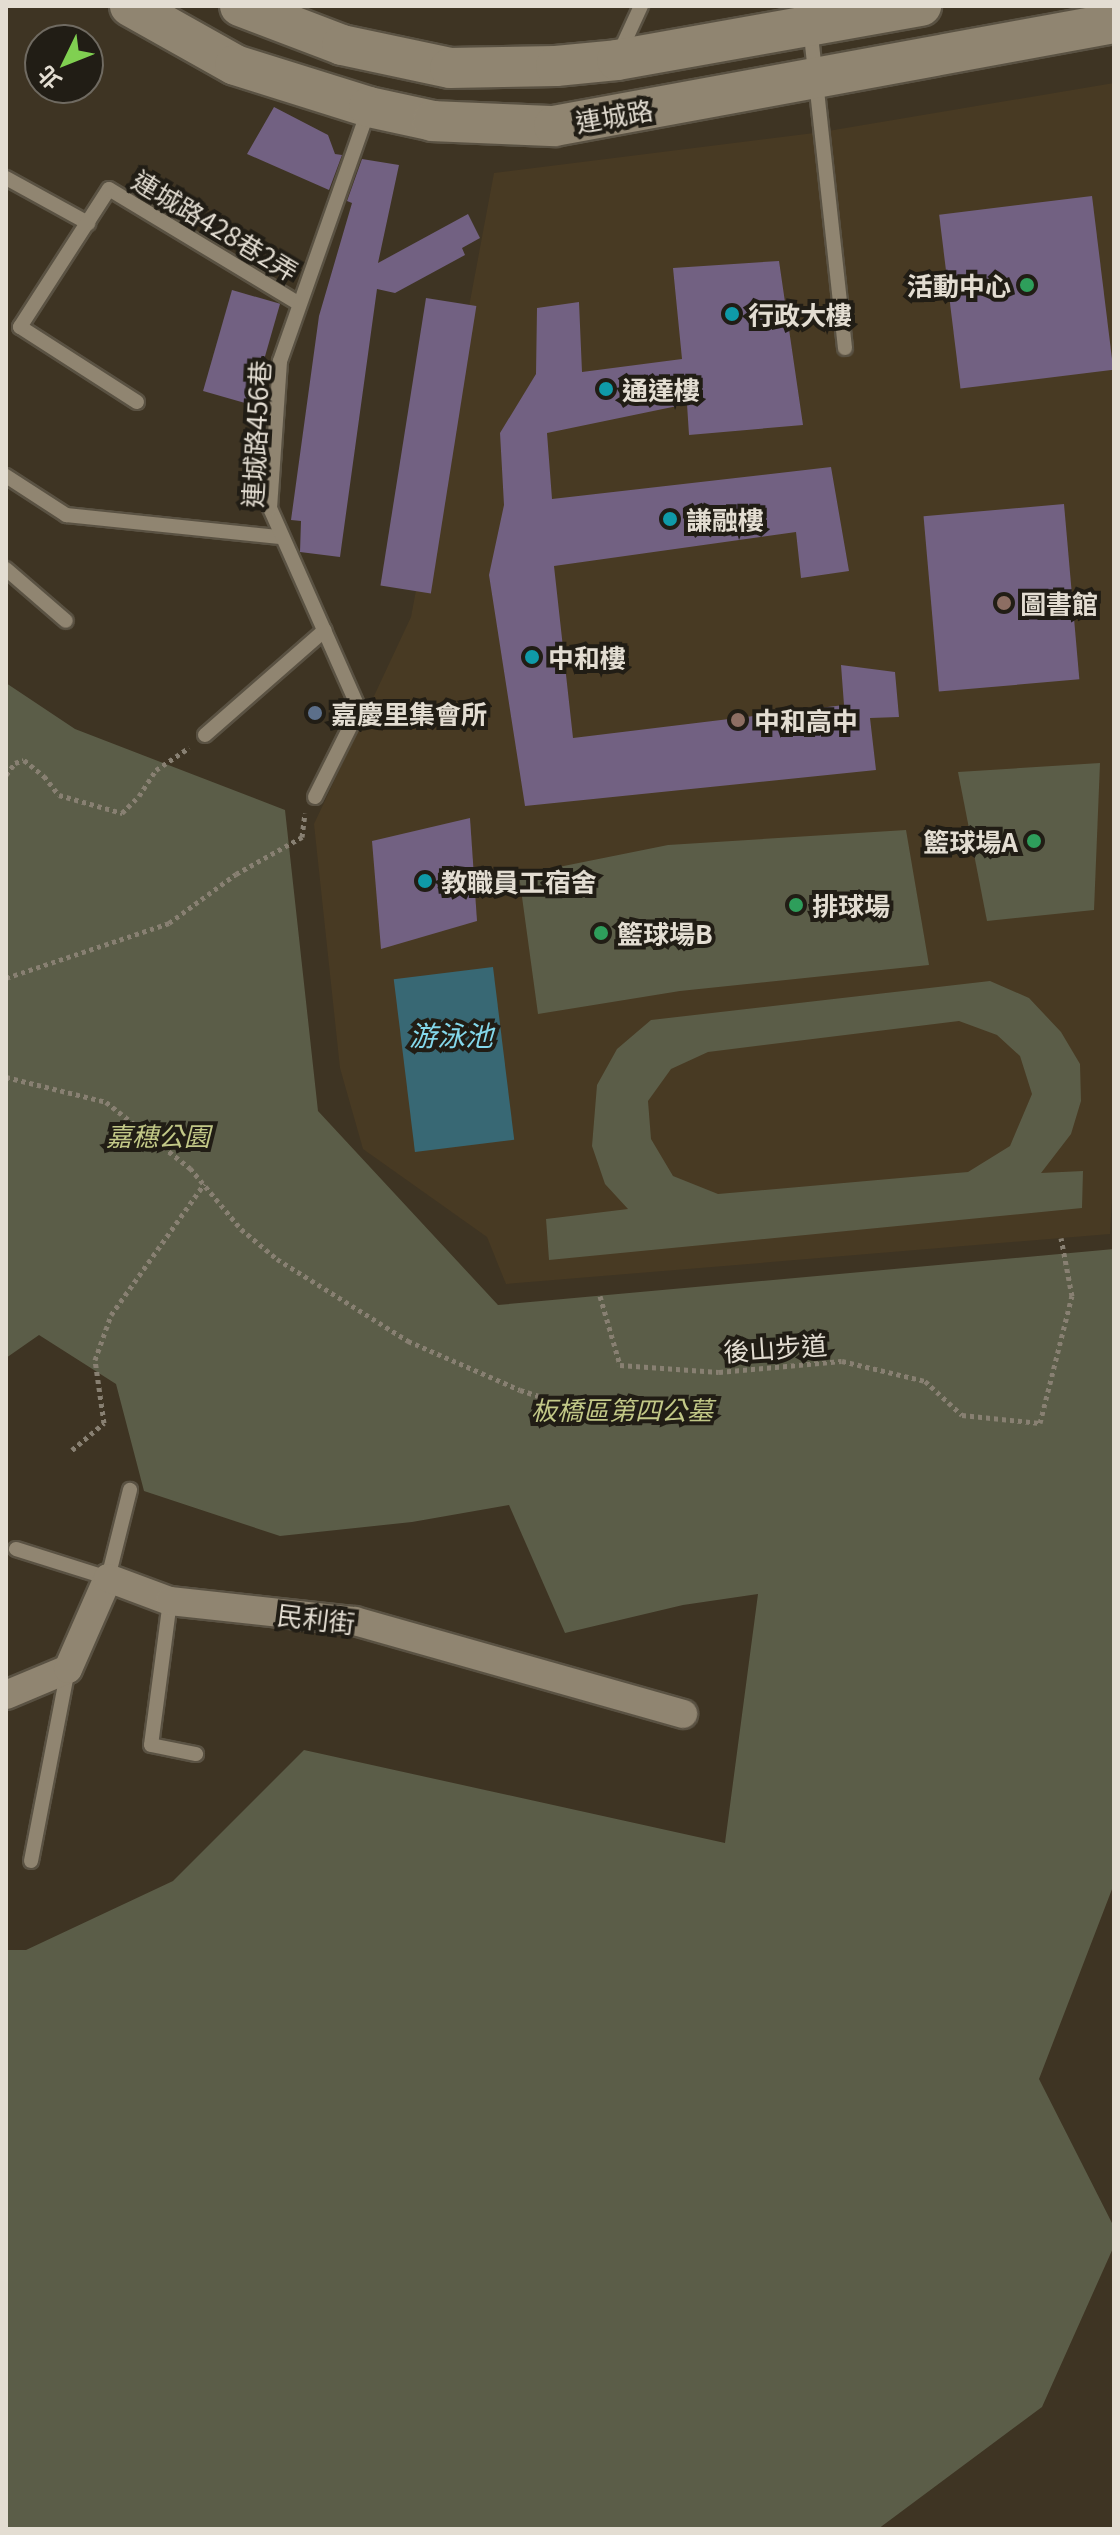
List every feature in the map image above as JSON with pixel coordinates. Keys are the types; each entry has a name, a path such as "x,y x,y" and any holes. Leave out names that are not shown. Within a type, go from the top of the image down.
{"main road":[{"name":"連城路","path":"130,6 235,65 369,107 433,121 554,126 1114,23"},
{"name":"連城路","path":"240,6 290,15 342,45 450,68 556,66 617,60 921,6"}],"street":[{"name":"民利街","path":"108,1578 170,1601 355,1621 683,1714"},
{"path":"6,1695 68,1669 108,1578"}],"lane":[{"path":"617,60 622,42 641,6"},
{"path":"810,26 845,348"},
{"name":"連城路456巷","path":"315,797 359,709 280,537 270,508 280,361 369,107"},
{"path":"6,178 88,223 13,326 137,402"},
{"name":"連城路428巷2弄","path":"88,223 109,189 298,303"},
{"path":"6,476 66,515 280,537"},
{"path":"6,569 66,621"},
{"path":"205,735 325,630"},
{"path":"16,1549 108,1578 130,1490"},
{"path":"170,1601 151,1745 196,1754"},
{"path":"31,1861 68,1669"}],"path":[{"path":"6,775 15,763 24,760 44,776 59,795 122,813 139,796 156,770 205,735"},
{"path":"6,978 169,923 236,874 302,837 302,817 315,797"},
{"path":"6,1077 106,1102 190,1168 241,1229 277,1259 408,1341 520,1390 601,1416"},
{"path":"72,1450 104,1423 95,1360 111,1315 204,1184"},
{"name":"後山步道","path":"600,1296 620,1365 719,1372 842,1361 925,1381 962,1415 1040,1423 1072,1296 1061,1238"}],"shaded area":[{"name":"中和高中","path":"1114,83 1114,1162 1110,1234 506,1284 487,1237 363,1149 340,1068 314,824 411,617 494,173 822,132"}],"green space":[{"path":"6,683 75,729 285,810 318,1111 498,1305 1114,1249 1114,1884 1039,2079 1114,2227 1114,2246 1042,2407 878,2529 6,2529 6,1950 26,1950 173,1881 304,1750 725,1843 758,1594 683,1605 565,1633 509,1505 412,1522 280,1536 144,1491 116,1384 39,1335 6,1358"},
{"name":"籃球場A","path":"1100,763 1094,910 987,921 958,772"},
{"name":"排球場","path":"906,830 929,965 680,991 538,1014 519,875 668,845"},
{"path":"990,981 1029,998 1061,1032 1080,1064 1081,1101 1071,1134 1041,1173 1083,1171 1082,1208 549,1260 546,1219 628,1209 605,1184 592,1146 597,1085 617,1049 651,1020","holes":["959,1021 997,1035 1020,1056 1032,1094 1010,1146 968,1172 718,1194 673,1176 651,1139 648,1101 671,1069 708,1052"]}],"water":[{"name":"游泳池","path":"493,967 514,1140 415,1152 394,979"}],"building":[{"path":"274,107 328,135 335,154 342,155 329,190 247,154"},
{"path":"362,159 399,165 378,263 468,214 480,238 462,248 465,255 395,293 377,289 340,557 300,552 301,521 291,520 319,316 352,203 347,201"},
{"name":"活動中心","path":"1092,196 1113,370 960,388 939,215"},
{"path":"779,261 803,425 689,435 687,404 547,433 552,499 831,467 849,571 801,578 796,532 554,566 573,738 844,705 841,665 895,672 899,717 870,718 876,770 525,806 489,575 504,505 500,433 536,374 537,308 579,302 582,372 682,359 673,268"},
{"path":"232,290 280,304 251,405 203,391"},
{"path":"426,298 476,306 431,593 380,585"},
{"name":"圖書館","path":"1064,504 1079,679 939,692 924,516"},
{"name":"教職員工宿舍","path":"470,818 477,921 381,949 372,841"}],"place":[{"name":"活動中心","path":"1027,285"},
{"name":"行政大樓","path":"732,314"},
{"name":"通達樓","path":"606,389"},
{"name":"謙融樓","path":"670,519"},
{"name":"圖書館","path":"1004,603"},
{"name":"中和樓","path":"532,657"},
{"name":"嘉慶里集會所","path":"315,713"},
{"name":"中和高中","path":"738,720"},
{"name":"籃球場A","path":"1034,841"},
{"name":"教職員工宿舍","path":"425,881"},
{"name":"排球場","path":"796,905"},
{"name":"籃球場B","path":"601,933"}],"park label":[{"name":"嘉穗公園","path":"158,1135"},
{"name":"板橋區第四公墓","path":"622,1409"}]}
